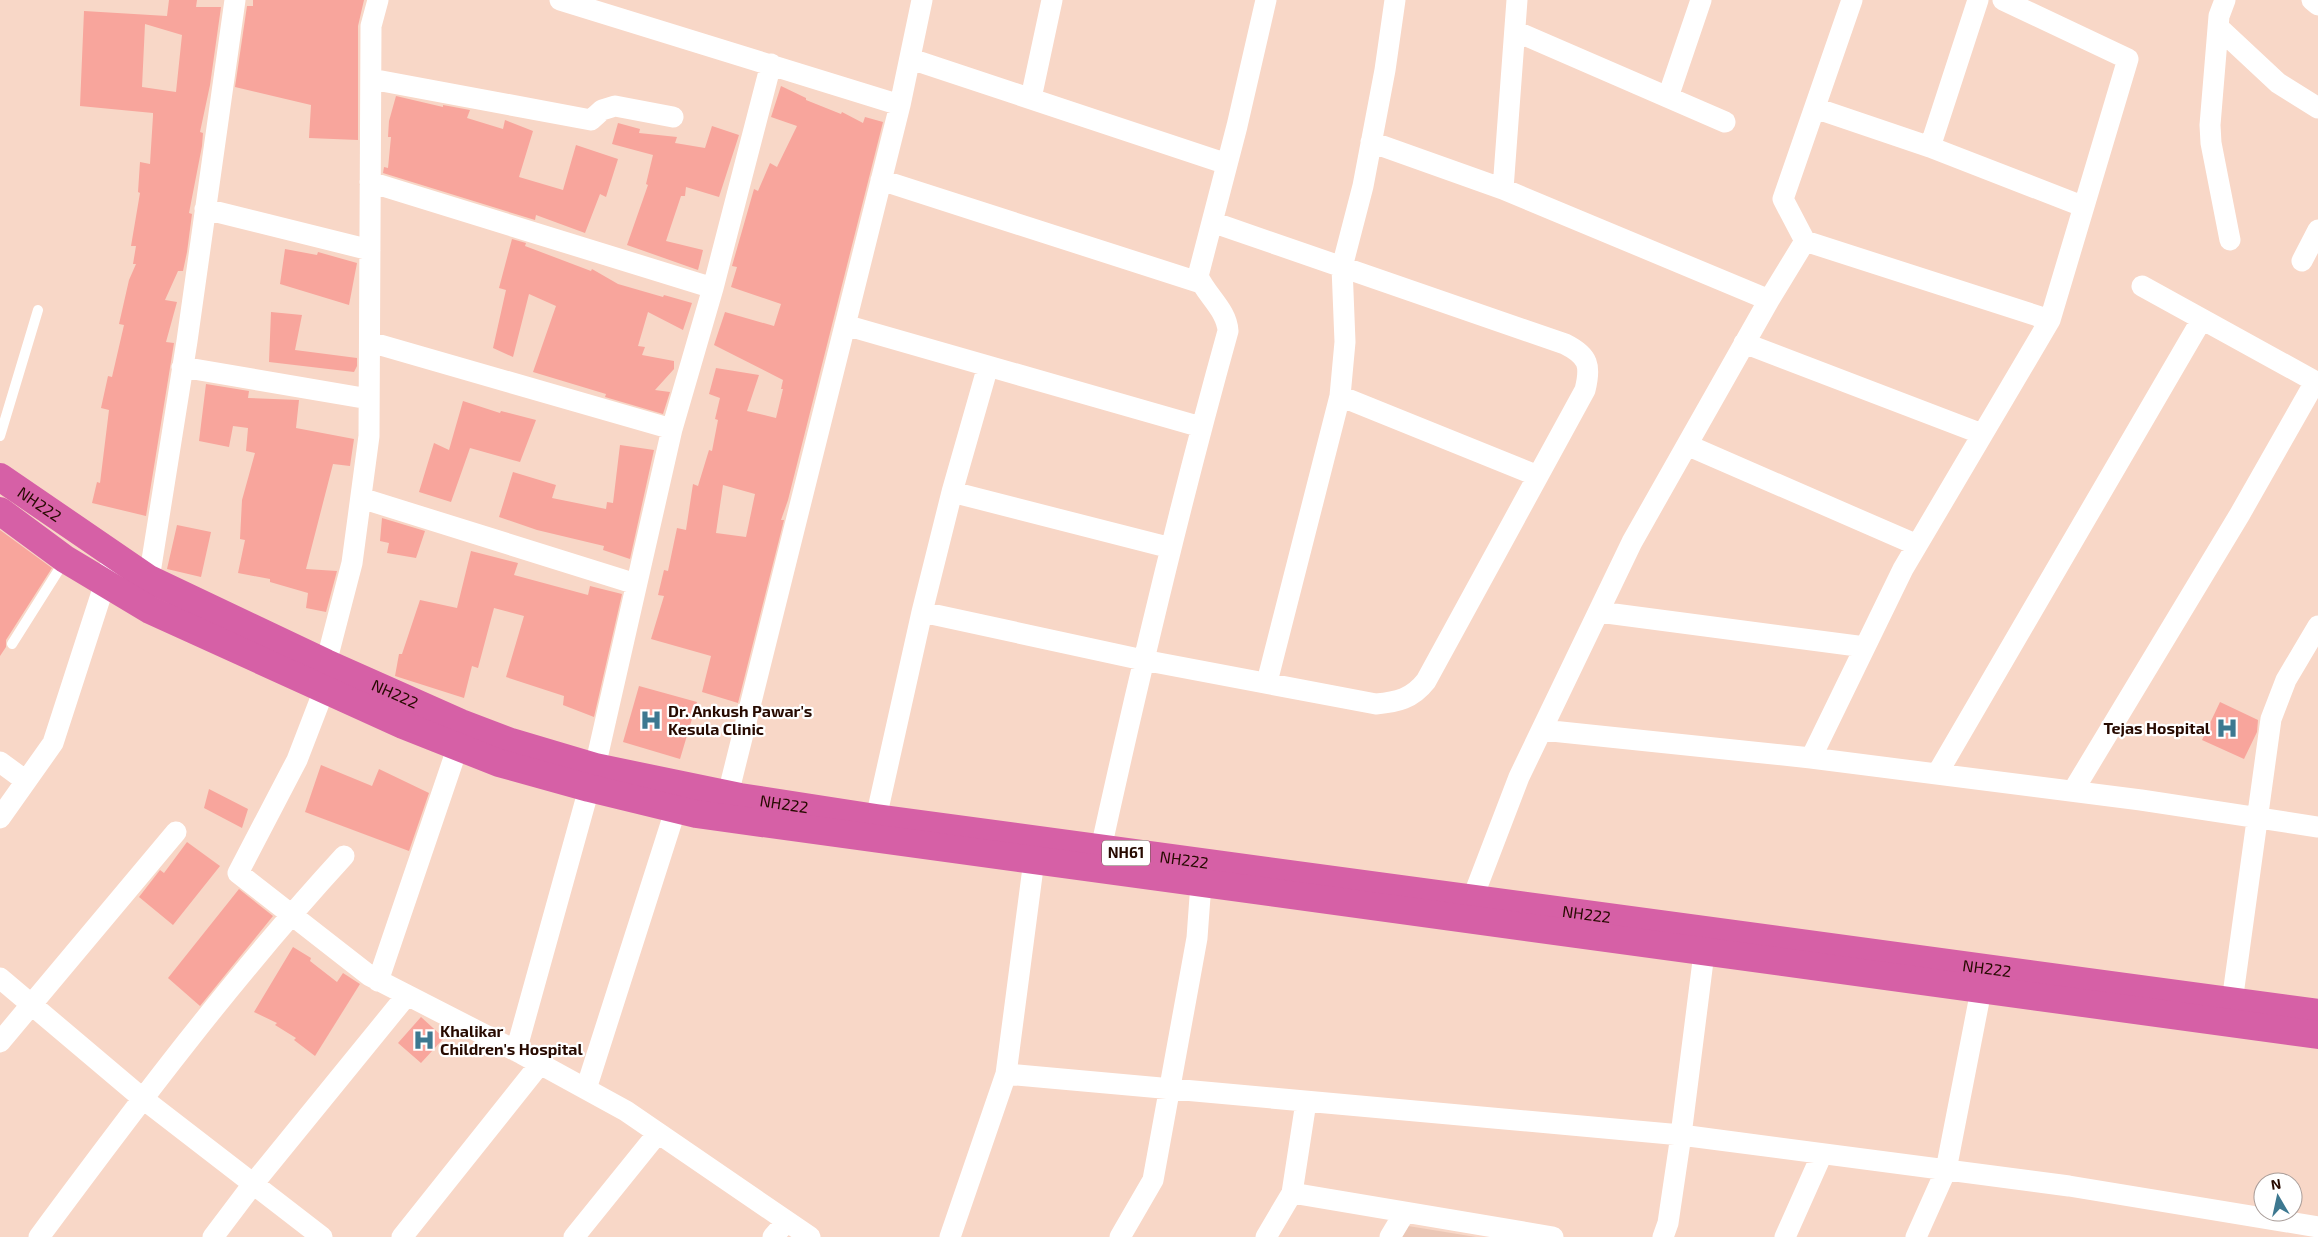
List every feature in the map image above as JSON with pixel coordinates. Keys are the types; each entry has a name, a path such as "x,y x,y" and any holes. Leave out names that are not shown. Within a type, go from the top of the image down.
{"highway":[{"name":"NH222","path":"0,477 149,579 326,663 460,723 511,742 592,777 696,814 1034,860 1098,859 1473,897 1983,978 2318,1035"},
{"name":"NH222","path":"0,511 65,560 150,610 403,726 499,763 728,794 876,818 1098,859 1201,883 1704,952 2232,1002 2318,1013"}],"street":[{"path":"149,579 235,0"},
{"path":"326,663 352,562 369,436 371,26 378,0"},
{"path":"728,794 900,105 922,0"},
{"path":"1031,98 1052,0"},
{"path":"1098,859 1143,660 1201,427 1228,331 1224,316 1198,276 1266,0"},
{"path":"1267,682 1340,396 1345,342 1342,267 1363,186 1385,70 1395,0"},
{"path":"1503,189 1517,0"},
{"path":"1668,97 1701,0"},
{"path":"1852,0 1783,199 1805,241 2050,320"},
{"path":"1930,147 1978,0"},
{"path":"1811,758 1903,569 2050,320 2082,206 2128,59 2003,0"},
{"path":"2225,0 2218,27 2210,125 2211,143 2230,240"},
{"path":"2312,0 2318,5"},
{"path":"571,1 900,105"},
{"path":"2218,27 2278,83 2318,108"},
{"path":"1515,31 1725,122"},
{"path":"911,59 1227,164"},
{"path":"516,1051 592,777 672,429 713,288 771,64"},
{"path":"371,79 591,120 602,110 615,106 673,117"},
{"path":"1815,108 1930,147 2082,206"},
{"path":"1371,142 1503,189 1768,300"},
{"path":"881,180 1201,283"},
{"path":"370,182 713,288"},
{"path":"205,208 370,250"},
{"path":"922,612 1143,660 1376,704 1405,699 1417,692 1426,681 1585,390 1588,376 1587,362 1579,351 1565,344 1212,222"},
{"path":"2302,261 2318,230"},
{"path":"1473,897 1518,777 1632,542 1768,300 1805,241"},
{"path":"2073,791 2317,383 2142,286"},
{"path":"1937,774 2202,319"},
{"path":"846,325 1201,427"},
{"path":"370,342 672,429"},
{"path":"1744,343 1982,434"},
{"path":"876,818 922,612 952,492 988,366"},
{"path":"182,367 370,399"},
{"path":"1340,396 1538,476"},
{"path":"1687,445 1917,545"},
{"path":"952,492 1171,548"},
{"path":"361,498 636,584"},
{"path":"0,818 53,743 114,555"},
{"path":"1599,612 1865,647"},
{"path":"2232,1002 2267,742 2277,700 2286,680 2318,626"},
{"path":"324,690 298,760 238,873 370,976 516,1051 626,1111 658,1133 779,1229 810,1237"},
{"path":"1542,730 1811,758 2073,791 2318,827"},
{"path":"378,981 458,746"},
{"path":"0,762 26,781"},
{"path":"586,1089 676,808"},
{"path":"0,1042 176,832"},
{"path":"39,1237 142,1098 291,914 344,856"},
{"path":"950,1237 1006,1074 1034,860"},
{"path":"1120,1237 1153,1180 1197,938 1201,883"},
{"path":"1663,1237 1668,1223 1682,1135 1704,952"},
{"path":"0,978 142,1098 322,1237"},
{"path":"1916,1237 1946,1170 1983,978"},
{"path":"213,1237 253,1184 407,995"},
{"path":"402,1237 540,1064"},
{"path":"1006,1074 1682,1135 2069,1186 2318,1227"},
{"path":"1266,1237 1292,1193 1306,1102"},
{"path":"574,1237 658,1133"},
{"path":"1785,1237 1822,1154"},
{"path":"1292,1193 1553,1237"},
{"path":"1390,1237 1405,1212"}],"lane":[{"path":"0,436 38,310"},
{"path":"12,644 65,560"}],"shaded area":[{"path":"1408,1226 1476,1237 1402,1237"}],"building":[{"path":"169,0 197,0 196,7 221,7 210,85 200,132 203,133 202,146 189,213 192,214 187,252 183,271 178,271 165,300 177,302 166,342 174,343 146,516 92,503 97,482 100,483 109,410 101,408 108,376 112,377 124,325 119,324 129,280 136,264 133,264 136,246 131,246 140,193 138,192 140,162 150,164 153,113 80,106 84,11 167,16","holes":["145,24 182,35 176,92 142,87"]},
{"path":"253,0 364,0 358,26 358,140 309,138 311,105 235,87 247,6 253,6"},
{"path":"781,86 806,98 806,100 841,114 842,112 863,123 865,117 883,122 788,500 781,520 784,520 738,703 702,692 711,656 651,639 664,596 658,595 664,570 668,571 677,528 686,530 693,484 698,486 709,450 712,451 718,420 715,419 720,398 709,394 716,368 759,375 747,411 776,418 783,389 781,389 783,380 714,345 725,312 774,326 781,304 731,287 737,267 732,266 754,189 758,191 770,163 777,167 797,126 771,117","holes":["723,485 755,494 746,537 716,533"]},
{"path":"396,96 443,107 443,105 470,110 467,118 503,129 505,120 533,131 519,177 563,190 576,145 618,159 606,197 600,194 585,233 536,215 535,220 383,173 384,167 388,168 391,137 388,137 389,121"},
{"path":"618,123 640,129 639,133 677,137 675,143 705,148 712,126 739,135 719,197 686,187 685,196 681,196 666,241 703,250 698,270 627,245 648,185 646,184 653,155 612,144"},
{"path":"512,239 526,243 525,246 591,271 592,269 618,284 692,303 683,330 648,312 638,346 645,347 642,355 674,361 674,369 655,390 670,392 663,414 605,397 606,394 533,372 556,306 529,294 513,357 493,348 506,290 499,288"},
{"path":"285,249 317,255 318,252 357,263 349,305 280,284"},
{"path":"271,312 302,315 295,350 357,358 357,366 354,372 269,362"},
{"path":"206,384 249,391 248,398 299,400 296,428 354,439 350,466 333,464 306,569 337,571 326,612 306,608 308,593 270,582 270,579 238,573 245,540 240,539 242,500 255,453 246,451 248,428 233,426 229,447 199,441"},
{"path":"463,401 500,413 501,411 536,420 520,462 470,448 451,502 419,492 434,443 449,450"},
{"path":"620,445 654,450 630,559 603,550 604,546 537,530 499,517 513,472 556,485 552,498 606,509 607,502 613,503"},
{"path":"382,518 425,531 416,558 387,553 389,543 380,541"},
{"path":"177,525 211,532 201,577 167,569"},
{"path":"0,530 52,568 6,640 6,647 0,656"},
{"path":"471,551 518,563 514,575 588,595 590,586 622,594 594,717 563,705 564,696 506,677 524,616 494,608 478,668 472,666 464,698 395,676 399,654 402,654 420,600 457,608"},
{"path":"639,686 697,702 680,759 623,742"},
{"path":"2220,702 2258,720 2257,732 2244,759 2202,740"},
{"path":"321,765 372,786 379,769 429,793 409,851 305,812"},
{"path":"209,789 248,809 242,828 204,808"},
{"path":"187,842 220,866 173,925 139,897 160,870 164,873"},
{"path":"239,889 273,916 200,1006 168,978"},
{"path":"293,947 311,958 310,961 337,982 343,973 360,984 315,1056 294,1040 296,1038 275,1025 277,1023 254,1012"},
{"path":"421,1017 444,1038 421,1063 398,1043"}],"place":[{"name":"Dr. Ankush Pawar's Kesula Clinic","path":"651,720"},
{"name":"Tejas Hospital","path":"2227,728"},
{"name":"Khalikar Children's Hospital","path":"424,1040"}]}
